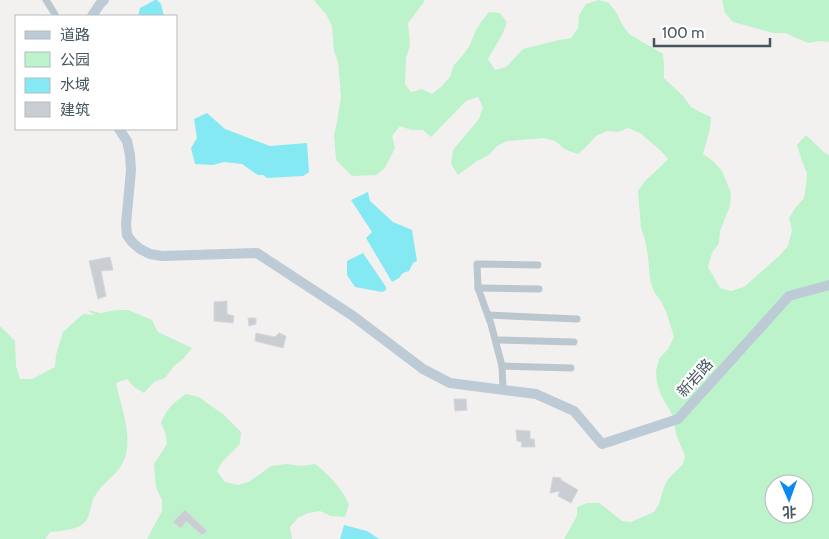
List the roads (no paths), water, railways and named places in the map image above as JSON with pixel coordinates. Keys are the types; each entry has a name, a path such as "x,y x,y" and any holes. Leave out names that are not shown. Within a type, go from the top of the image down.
{"street":[{"path":"46,0 55,15"},
{"path":"93,15 104,0"},
{"path":"121,130 127,141 131,170 126,224 127,235 140,250 162,256 257,253 353,316 423,369 450,383 503,389 502,366 496,340 478,288 477,264 538,265"},
{"name":"新岩路","path":"503,389 536,394 574,411 602,444 678,419 789,296 829,284"},
{"path":"478,288 539,289"},
{"path":"488,315 576,319"},
{"path":"496,340 574,342"},
{"path":"502,366 571,368"}],"water":[{"path":"157,0 161,4 164,15 138,15 140,8"},
{"path":"207,113 225,129 270,146 307,143 309,172 303,176 267,178 263,175 258,175 242,164 224,162 213,165 195,164 191,148 197,138 194,119"},
{"path":"368,192 370,201 393,222 412,230 417,261 413,263 409,271 403,273 392,282 366,238 372,232 351,200"},
{"path":"363,253 386,287 386,290 382,292 355,287 347,275 347,261"},
{"path":"344,525 367,531 379,539 340,539"}]}
